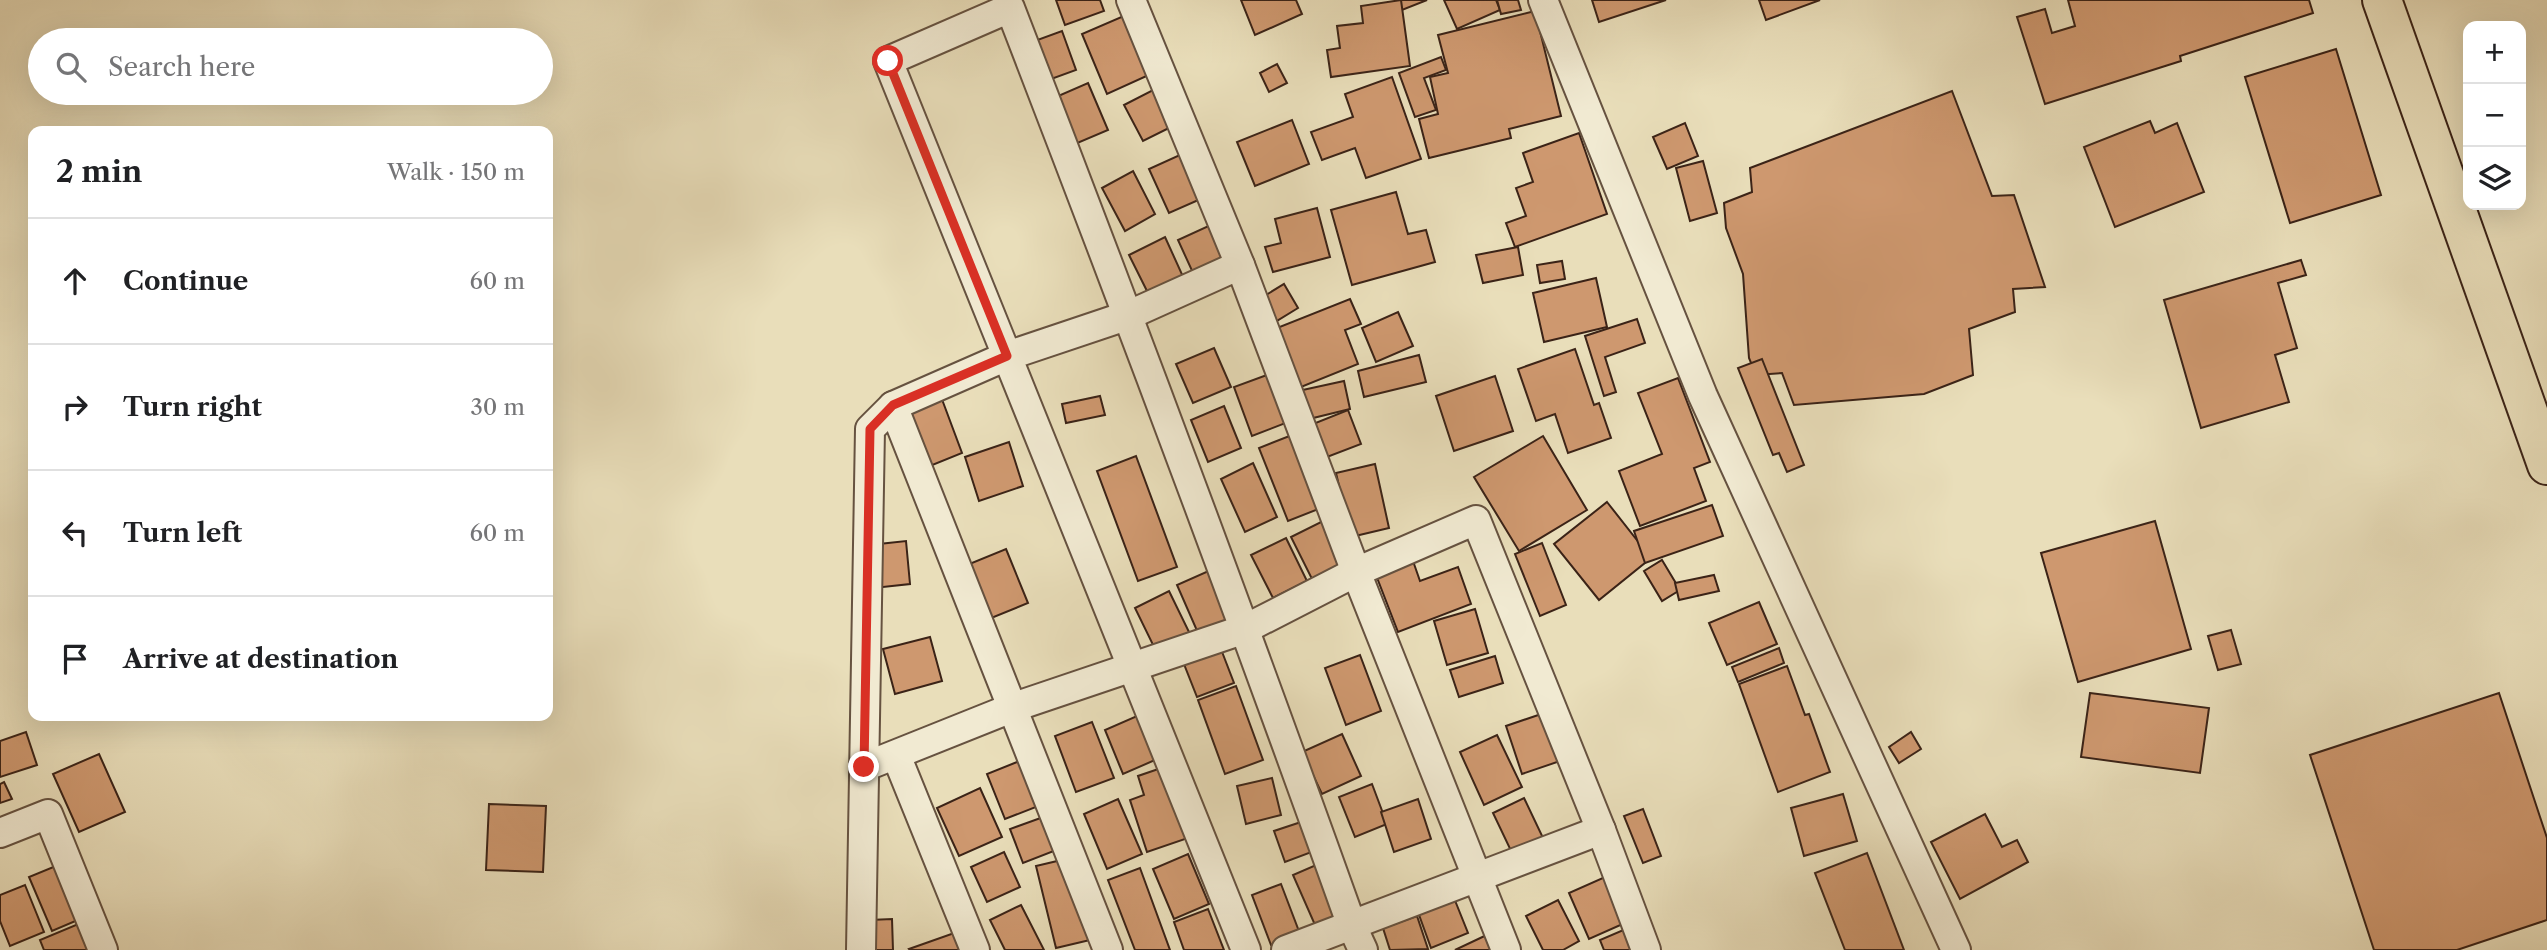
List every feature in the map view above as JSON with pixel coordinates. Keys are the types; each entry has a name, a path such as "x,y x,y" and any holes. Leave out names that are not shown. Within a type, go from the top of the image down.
{"highway":[{"path":"2382,0 2547,465"}],"street":[{"path":"1131,0 1240,265 1356,572 1506,950"},
{"path":"1543,0 1703,396 1956,950"},
{"path":"1246,950 888,61 1022,4 1129,315 1357,938"},
{"path":"861,950 870,429 893,405 1007,356 1129,315 1240,265"},
{"path":"893,405 1108,950"},
{"path":"864,767 1014,707 1245,629 1356,572 1476,520 1601,830 1646,950"},
{"path":"896,755 975,950"},
{"path":"0,833 48,814 103,950"},
{"path":"1286,950 1357,938 1477,876 1601,830"}],"building":[{"path":"1056,0 1100,0 1104,11 1065,25"},
{"path":"1241,0 1296,0 1302,14 1255,35"},
{"path":"1399,0 1427,0 1402,10"},
{"path":"1401,0 1410,66 1331,77 1327,50 1340,48 1337,26 1363,23 1361,6"},
{"path":"1444,0 1496,0 1500,10 1457,29"},
{"path":"1497,0 1518,0 1521,10 1501,14"},
{"path":"1592,0 1666,0 1599,22"},
{"path":"1759,0 1820,0 1766,20"},
{"path":"2068,0 2309,0 2313,13 2180,56 2181,61 2045,104 2017,17 2045,9 2052,33 2075,26"},
{"path":"1535,11 1561,116 1509,129 1511,138 1429,158 1419,119 1438,114 1430,77 1448,73 1438,35"},
{"path":"1126,15 1151,74 1107,94 1082,34"},
{"path":"1062,31 1076,70 1043,82 1029,43"},
{"path":"2336,49 2381,195 2290,223 2245,77"},
{"path":"1441,57 1446,70 1424,78 1436,110 1415,117 1399,73"},
{"path":"1277,64 1287,83 1269,92 1260,73"},
{"path":"1392,77 1421,159 1366,178 1355,148 1322,160 1311,132 1353,117 1345,94"},
{"path":"1088,83 1108,130 1068,147 1049,100"},
{"path":"1155,89 1173,126 1143,141 1124,105"},
{"path":"1952,91 1992,196 2014,195 2045,287 2013,289 2015,312 1969,329 1973,375 1924,394 1794,405 1782,373 1756,375 1749,358 1743,274 1726,228 1724,203 1752,192 1750,168"},
{"path":"1292,120 1309,164 1255,186 1237,142"},
{"path":"2150,121 2155,133 2177,123 2204,192 2115,227 2084,147"},
{"path":"1685,123 1698,156 1667,169 1653,137"},
{"path":"1579,133 1607,214 1515,247 1506,223 1526,216 1516,188 1533,182 1523,153"},
{"path":"1182,154 1203,198 1169,213 1149,169"},
{"path":"1703,161 1717,213 1690,221 1676,168"},
{"path":"1133,171 1155,214 1125,231 1102,188"},
{"path":"1396,192 1408,234 1426,230 1435,262 1352,285 1331,210"},
{"path":"1317,208 1330,257 1273,272 1265,247 1281,243 1275,219"},
{"path":"1215,223 1231,259 1194,275 1178,240"},
{"path":"1165,237 1185,281 1152,301 1129,255"},
{"path":"1518,247 1523,275 1483,283 1476,255"},
{"path":"2301,260 2306,275 2278,283 2297,348 2275,355 2289,402 2201,428 2164,300"},
{"path":"1562,261 1565,279 1540,283 1537,265"},
{"path":"1596,278 1607,327 1544,342 1533,293"},
{"path":"1284,284 1298,308 1275,322 1261,298"},
{"path":"1350,299 1361,324 1345,330 1358,364 1301,387 1277,328"},
{"path":"1398,312 1413,346 1376,362 1362,328"},
{"path":"1637,319 1645,343 1605,357 1616,392 1604,396 1585,336"},
{"path":"1214,348 1231,387 1193,403 1176,364"},
{"path":"1575,349 1594,405 1599,403 1611,438 1568,453 1555,414 1536,421 1518,369"},
{"path":"1419,355 1426,382 1364,397 1358,371"},
{"path":"1762,359 1804,465 1787,472 1779,453 1773,455 1738,368"},
{"path":"1278,371 1296,419 1252,436 1234,387"},
{"path":"1495,376 1513,431 1454,451 1436,396"},
{"path":"1678,378 1710,462 1694,468 1706,501 1640,526 1619,471 1662,454 1638,393"},
{"path":"1344,381 1350,409 1305,420 1298,391"},
{"path":"940,394 962,453 925,468 902,408"},
{"path":"1100,396 1105,415 1066,423 1062,404"},
{"path":"1224,406 1241,448 1208,462 1191,420"},
{"path":"1348,410 1361,444 1327,457 1313,424"},
{"path":"1297,433 1326,506 1288,521 1259,448"},
{"path":"1543,436 1587,510 1519,551 1474,477"},
{"path":"1009,442 1023,486 979,501 965,457"},
{"path":"1136,456 1177,567 1138,581 1097,471"},
{"path":"1253,463 1277,517 1245,532 1221,479"},
{"path":"1375,464 1389,528 1351,537 1336,473"},
{"path":"1607,502 1651,558 1599,600 1554,544"},
{"path":"1712,505 1723,536 1645,563 1634,531"},
{"path":"1325,520 1347,564 1313,581 1291,537"},
{"path":"2155,521 2191,649 2078,682 2041,553"},
{"path":"1286,538 1307,581 1273,598 1251,555"},
{"path":"906,541 910,584 874,588 870,545"},
{"path":"1542,543 1566,605 1540,616 1515,554"},
{"path":"1006,549 1028,603 984,621 962,567"},
{"path":"1662,560 1680,590 1662,601 1644,571"},
{"path":"1413,561 1420,581 1458,567 1471,604 1398,632 1376,575"},
{"path":"1213,569 1234,617 1198,633 1177,585"},
{"path":"1714,575 1719,591 1679,600 1675,583"},
{"path":"1169,591 1190,634 1156,651 1135,608"},
{"path":"1759,602 1777,644 1727,665 1709,623"},
{"path":"1475,609 1488,653 1447,665 1434,621"},
{"path":"2231,630 2241,664 2218,670 2208,636"},
{"path":"930,637 942,681 895,694 883,649"},
{"path":"1219,644 1234,683 1197,697 1182,659"},
{"path":"1779,648 1784,663 1738,682 1732,667"},
{"path":"1360,655 1381,711 1346,725 1325,668"},
{"path":"1495,656 1503,683 1459,697 1450,670"},
{"path":"1787,666 1805,715 1809,714 1830,772 1778,792 1739,684"},
{"path":"1236,686 1263,760 1225,774 1198,700"},
{"path":"2090,693 2209,708 2200,773 2081,757"},
{"path":"2499,693 2547,838 2547,920 2457,950 2374,950 2310,755"},
{"path":"1547,712 1563,760 1522,774 1506,726"},
{"path":"1137,716 1155,760 1123,774 1105,730"},
{"path":"1092,722 1114,778 1076,792 1055,736"},
{"path":"26,732 37,765 0,777 0,741"},
{"path":"1911,732 1921,749 1899,763 1889,747"},
{"path":"1342,734 1361,776 1322,794 1302,752"},
{"path":"1497,735 1522,787 1484,805 1460,752"},
{"path":"99,754 125,812 79,832 53,774"},
{"path":"1022,760 1041,805 1005,819 987,774"},
{"path":"1167,766 1191,837 1147,852 1130,800 1144,795 1138,776"},
{"path":"1272,778 1281,815 1246,824 1237,786"},
{"path":"4,782 12,799 0,803 0,784"},
{"path":"1372,784 1387,824 1355,837 1339,797"},
{"path":"980,788 1002,837 959,856 937,808"},
{"path":"1843,794 1857,841 1804,856 1791,808"},
{"path":"1524,798 1544,840 1513,855 1493,813"},
{"path":"1118,799 1142,854 1107,869 1084,814"},
{"path":"1418,799 1431,839 1394,852 1381,812"},
{"path":"489,804 546,806 543,872 486,870"},
{"path":"1643,809 1661,856 1643,863 1624,816"},
{"path":"1985,814 2002,847 2017,840 2028,862 1960,899 1931,842"},
{"path":"1046,816 1059,849 1023,863 1010,829"},
{"path":"1307,820 1317,850 1285,862 1274,831"},
{"path":"1004,852 1020,887 987,902 971,867"},
{"path":"1867,853 1904,950 1845,950 1815,873"},
{"path":"1188,854 1209,904 1174,919 1153,869"},
{"path":"1070,858 1090,940 1056,948 1036,866"},
{"path":"1323,862 1344,912 1315,925 1293,875"},
{"path":"63,863 85,917 52,931 29,877"},
{"path":"1140,868 1170,950 1135,950 1108,880"},
{"path":"1605,877 1625,923 1589,939 1569,893"},
{"path":"1281,884 1300,934 1271,945 1252,895"},
{"path":"25,885 44,932 10,946 0,921 0,895"},
{"path":"1454,898 1468,933 1431,948 1418,912"},
{"path":"1558,900 1579,941 1563,950 1543,950 1526,916"},
{"path":"1021,905 1044,950 1005,950 990,920"},
{"path":"1208,909 1224,950 1184,950 1174,922"},
{"path":"1417,916 1428,949 1390,950 1383,928"},
{"path":"95,917 108,950 44,950 40,940"},
{"path":"892,919 893,950 871,950 870,920"},
{"path":"1628,928 1638,950 1604,950 1600,940"},
{"path":"957,932 963,950 909,949"},
{"path":"1493,932 1498,950 1455,950"}],"route":[{"path":"864,767 870,429 893,405 1007,356 888,61"}]}
